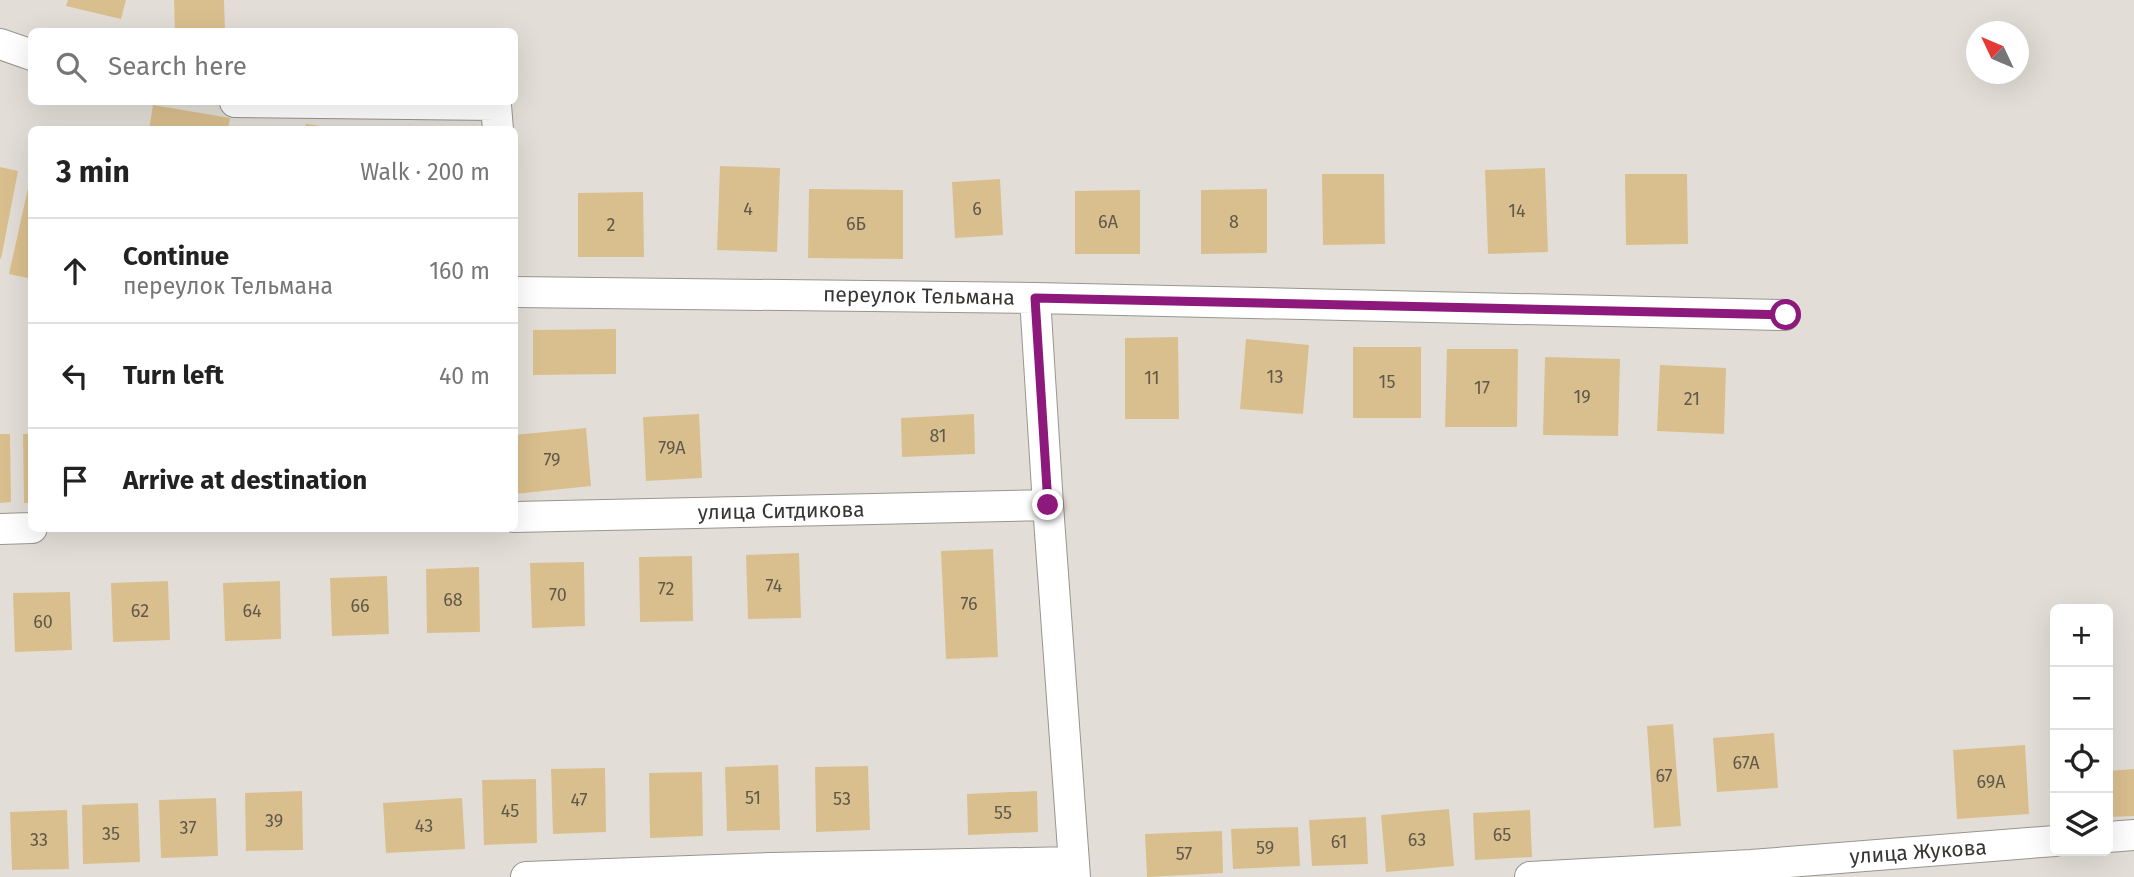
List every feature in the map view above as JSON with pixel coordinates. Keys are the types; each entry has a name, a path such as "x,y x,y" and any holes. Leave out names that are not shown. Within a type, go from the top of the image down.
{"street":[{"path":"0,44 28,54"},
{"path":"431,105 496,106 498,126"},
{"name":"переулок Тельмана","path":"518,292 1035,298 1786,315"},
{"path":"526,877 771,868 1075,870 1035,298"},
{"name":"улица Ситдикова","path":"518,517 1048,505"},
{"path":"0,529 28,528"},
{"path":"2113,837 2134,835"},
{"name":"улица Жукова","path":"1530,877 1751,865 2050,841"}],"building":[{"path":"68,0 126,0 121,19 66,6"},
{"path":"174,0 224,0 225,28 175,28"},
{"path":"153,105 230,118 229,126 150,126"},
{"path":"720,166 780,168 777,252 717,250"},
{"path":"0,167 18,171 1,259 0,258"},
{"path":"1545,168 1548,252 1488,254 1485,170"},
{"path":"1322,174 1384,174 1385,244 1323,245"},
{"path":"1625,174 1687,174 1688,244 1626,245"},
{"path":"1000,179 1003,235 955,238 952,182"},
{"path":"28,188 28,278 9,274"},
{"path":"809,189 903,190 903,259 808,258"},
{"path":"1267,189 1267,253 1201,254 1201,190"},
{"path":"1140,190 1140,254 1075,254 1075,191"},
{"path":"643,192 644,257 578,257 578,193"},
{"path":"616,329 616,374 533,375 533,330"},
{"path":"1178,337 1179,419 1125,419 1125,338"},
{"path":"1246,339 1309,345 1303,414 1240,409"},
{"path":"1353,347 1421,347 1421,418 1353,418"},
{"path":"1447,349 1518,349 1517,427 1445,427"},
{"path":"1545,357 1620,359 1618,436 1543,435"},
{"path":"1660,365 1726,368 1724,434 1657,431"},
{"path":"699,414 702,478 646,481 643,417"},
{"path":"974,414 975,454 902,457 901,418"},
{"path":"586,428 591,486 518,494 518,435"},
{"path":"0,434 10,434 11,502 0,503"},
{"path":"23,434 28,434 28,503 24,503"},
{"path":"993,549 998,657 946,659 941,551"},
{"path":"799,553 801,618 748,619 746,555"},
{"path":"692,556 693,621 640,622 639,557"},
{"path":"584,562 585,626 532,628 530,563"},
{"path":"479,567 480,632 427,633 426,569"},
{"path":"387,576 389,634 332,636 330,578"},
{"path":"168,581 170,640 113,642 111,583"},
{"path":"280,581 281,639 225,641 223,583"},
{"path":"70,592 72,650 15,652 13,593"},
{"path":"1673,724 1681,826 1654,828 1647,726"},
{"path":"1774,733 1778,788 1717,792 1713,738"},
{"path":"2025,745 2029,814 1957,819 1953,750"},
{"path":"778,765 780,830 727,831 725,767"},
{"path":"868,766 870,830 816,832 815,767"},
{"path":"605,768 606,832 553,834 551,769"},
{"path":"2134,769 2134,816 2113,817 2113,771"},
{"path":"702,772 703,836 650,838 649,773"},
{"path":"536,779 537,843 484,845 482,780"},
{"path":"302,791 303,850 246,851 245,793"},
{"path":"1037,791 1038,832 968,835 967,794"},
{"path":"216,798 218,856 161,858 159,800"},
{"path":"462,798 465,849 386,853 383,803"},
{"path":"138,803 140,862 83,864 82,805"},
{"path":"1449,809 1454,866 1386,872 1381,815"},
{"path":"67,810 69,869 12,870 10,812"},
{"path":"1530,810 1532,857 1475,860 1473,813"},
{"path":"1366,817 1368,864 1312,866 1309,820"},
{"path":"1298,827 1300,866 1233,869 1231,829"},
{"path":"1222,831 1223,873 1147,877 1145,834"}],"route":[{"path":"1048,505 1035,298 1786,315"}]}
